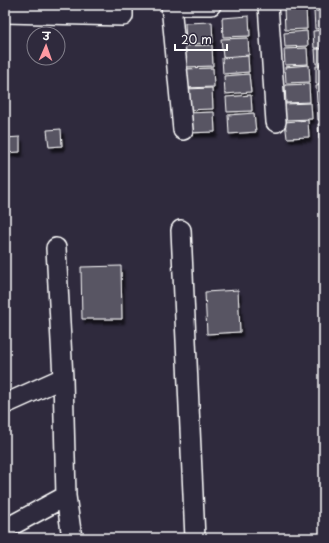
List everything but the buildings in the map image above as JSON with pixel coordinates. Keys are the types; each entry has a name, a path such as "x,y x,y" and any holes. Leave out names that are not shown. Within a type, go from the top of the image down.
{"street":[{"path":"5,13 123,16 122,5"},
{"path":"183,130 171,5 211,5"},
{"path":"268,5 276,122"},
{"path":"181,230 195,538"},
{"path":"56,248 63,378 66,496 72,538"},
{"path":"5,404 63,378"},
{"path":"5,529 66,496"}]}
